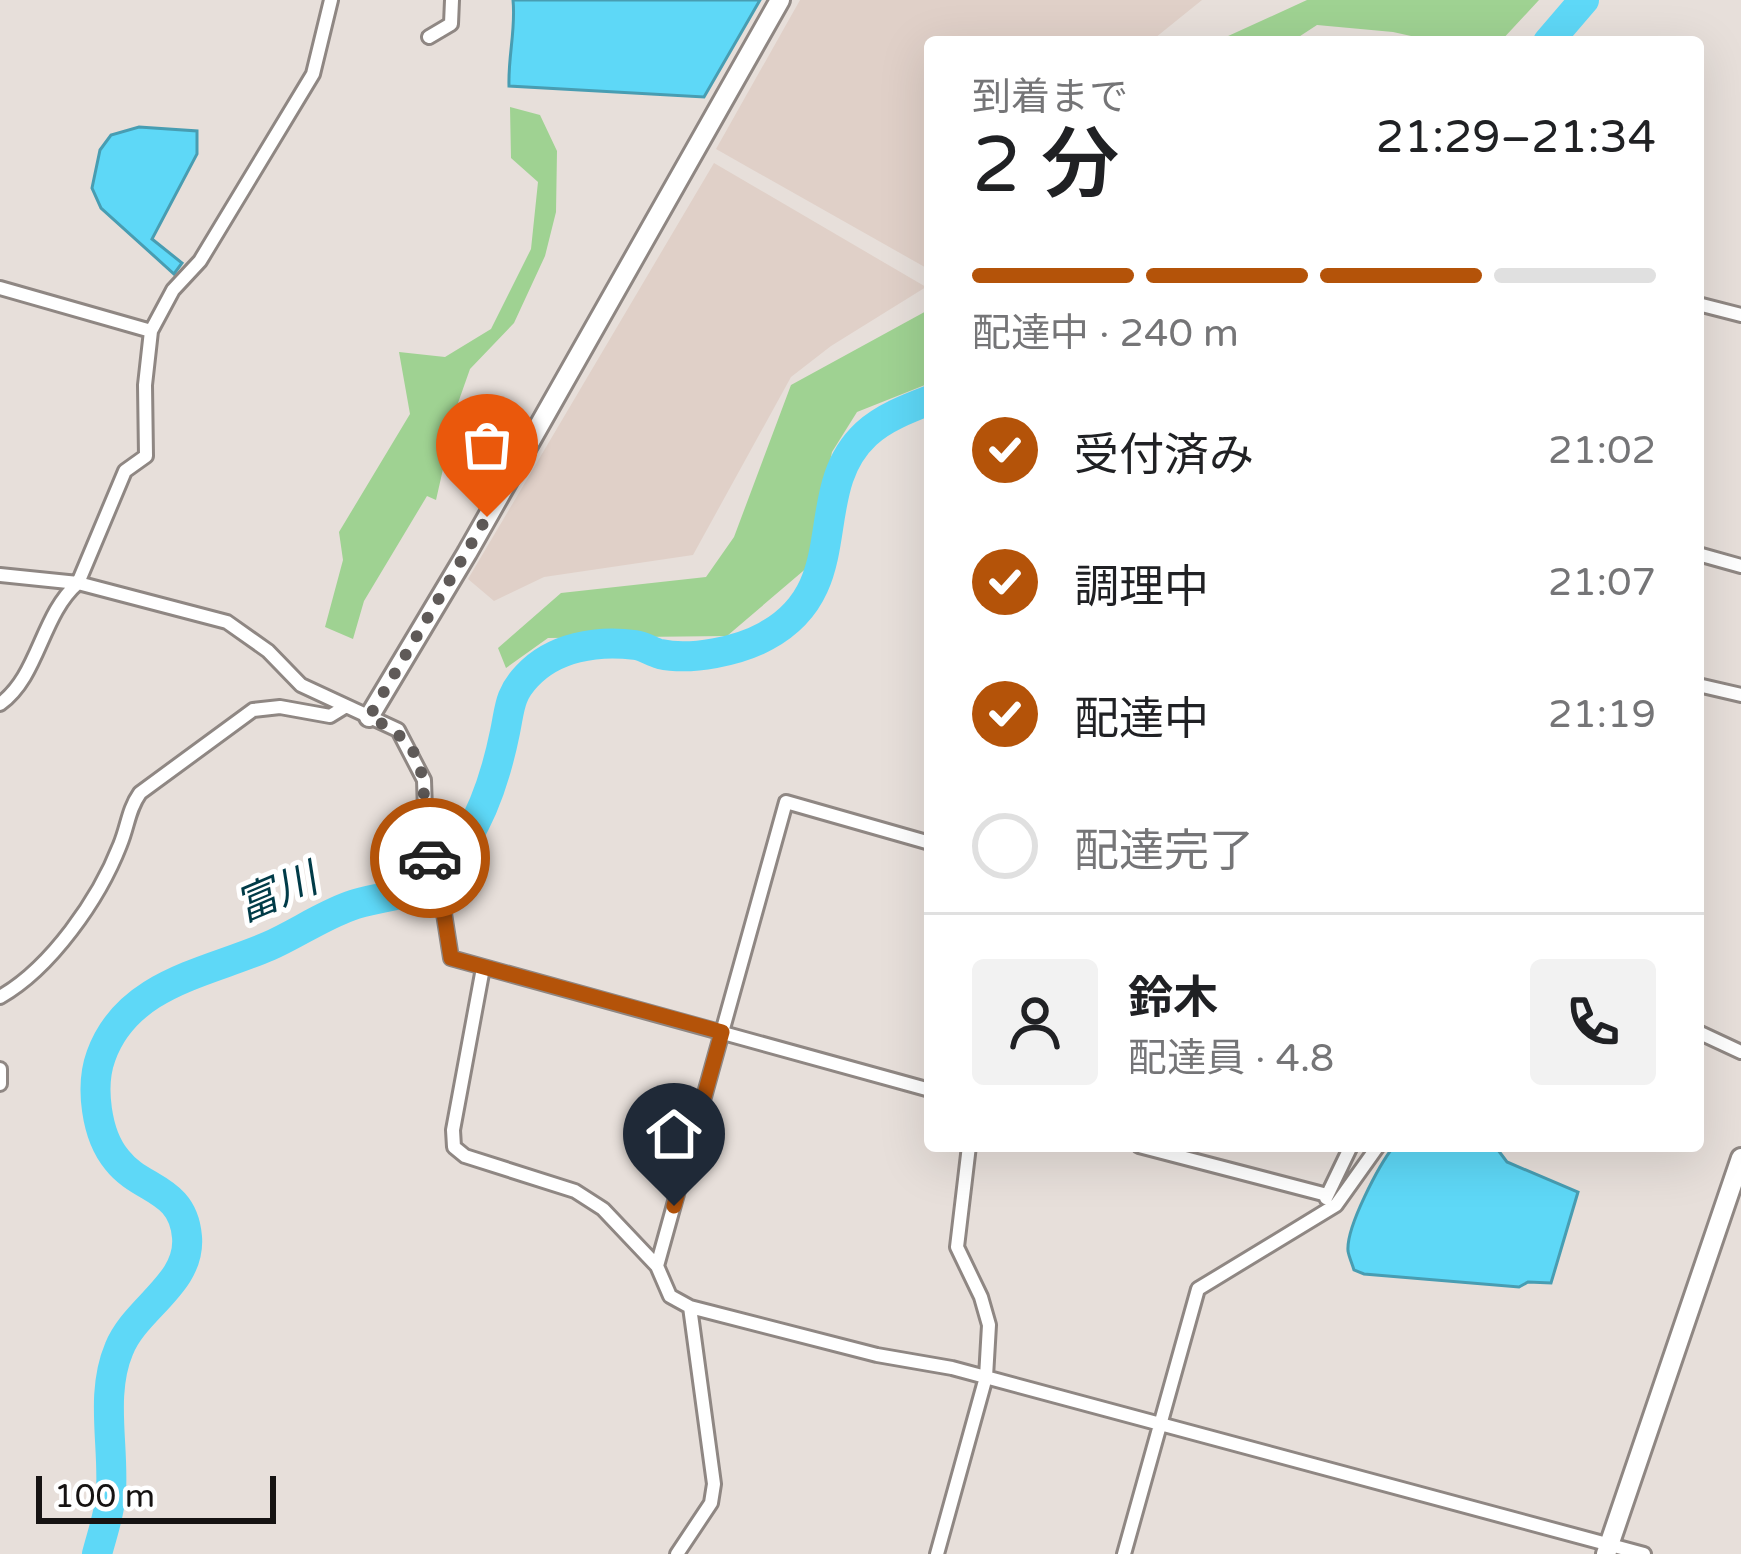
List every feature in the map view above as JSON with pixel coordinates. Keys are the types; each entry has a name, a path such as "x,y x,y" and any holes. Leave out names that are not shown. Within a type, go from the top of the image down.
{"street":[{"path":"0,704 26,670 65,593 78,583 125,472 146,456 145,385 151,331 173,290 200,261 314,74 331,0"},
{"path":"429,37 451,23 452,0"},
{"path":"369,717 780,0"},
{"path":"0,288 151,331"},
{"path":"1704,306 1741,315"},
{"path":"1704,556 1741,566"},
{"path":"0,575 78,583 227,622 268,651 301,686 398,730 424,780 426,841 451,958 924,1088"},
{"path":"1704,686 1741,695"},
{"path":"0,998 26,983 56,951 120,845 130,807 140,793 253,710 280,707 330,716 343,708"},
{"path":"657,1266 786,802 924,841"},
{"path":"483,968 453,1130 454,1147 465,1156 575,1191 603,1209 657,1266 670,1296 690,1307 877,1355 986,1377 1607,1550 1645,1554"},
{"path":"1704,1035 1741,1052"},
{"path":"0,1070 0,1084"},
{"path":"937,1554 986,1377 988,1325 981,1297 957,1247 968,1152"},
{"path":"1162,1152 1327,1195"},
{"path":"1323,1211 1348,1152"},
{"path":"1124,1554 1198,1289 1336,1205 1374,1152"},
{"path":"1607,1550 1741,1158"},
{"path":"677,1554 711,1503 714,1484 690,1307"}],"shaded area":[{"path":"800,0 1202,0 1157,36 924,36 924,267 716,149"},
{"path":"714,163 924,286 791,377 693,555 544,577 494,601 468,579"}],"green space":[{"path":"1307,0 1539,0 1506,36 1411,36 1317,25 1300,36 1228,36"},
{"path":"510,107 540,115 557,151 556,212 545,256 514,323 470,369 436,500 427,496 364,601 353,639 325,627 343,560 339,532 410,414 399,352 445,357 491,329 531,249 538,182 511,158"},
{"path":"924,312 924,385 857,412 832,452 809,566 727,636 548,638 506,668 498,648 561,593 706,577 734,537 791,385"}],"water":[{"path":"513,0 760,0 704,97 509,86"},
{"path":"139,127 197,131 197,154 152,239 182,263 174,274 101,208 92,188 100,150 111,135"},
{"path":"1390,1152 1500,1152 1507,1162 1578,1192 1551,1283 1528,1282 1519,1287 1354,1270 1349,1240 1372,1181"}],"waterway":[{"name":"富川","path":"1553,36 1584,0"},
{"name":"富川","path":"97,1554 110,1500 113,1366 127,1334 180,1269 187,1237 178,1208 127,1170 104,1137 96,1081 113,1031 149,996 195,973 269,946 350,906 427,882 457,852 479,815 517,689 550,658 606,644 638,646 672,656 714,653 766,636 794,616 821,566 837,483 848,457 880,423 924,402"}],"way so far":[{"path":"430,858 424,780 412,751 398,730 369,717 487,517"}],"route":[{"path":"430,858 451,958 722,1032 674,1206"}]}
